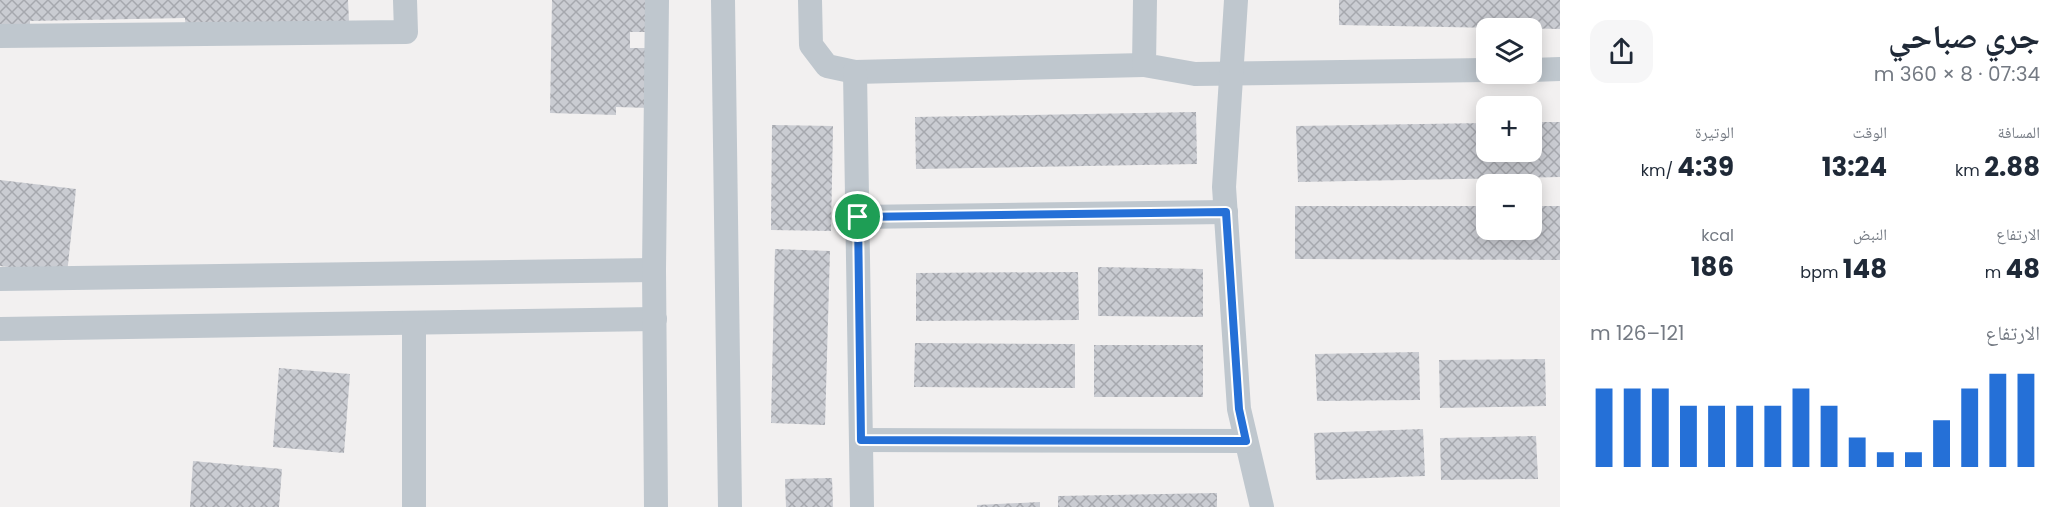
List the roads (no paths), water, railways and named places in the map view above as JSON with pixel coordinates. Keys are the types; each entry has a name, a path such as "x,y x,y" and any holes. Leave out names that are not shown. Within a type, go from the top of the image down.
{"street":[{"path":"0,36 406,32 405,0"},
{"path":"656,507 654,270 657,0"},
{"path":"723,0 730,507"},
{"path":"810,0 811,45 827,66 855,72 1144,65 1195,74 1476,70"},
{"path":"1144,65 1145,0"},
{"path":"1236,0 1224,187 1239,409 1262,507"},
{"path":"1542,70 1560,69"},
{"path":"855,72 862,507"},
{"path":"858,217 1226,212"},
{"path":"0,279 654,270"},
{"path":"0,329 655,319"},
{"path":"414,323 414,507"},
{"path":"861,440 1246,441"}]}
